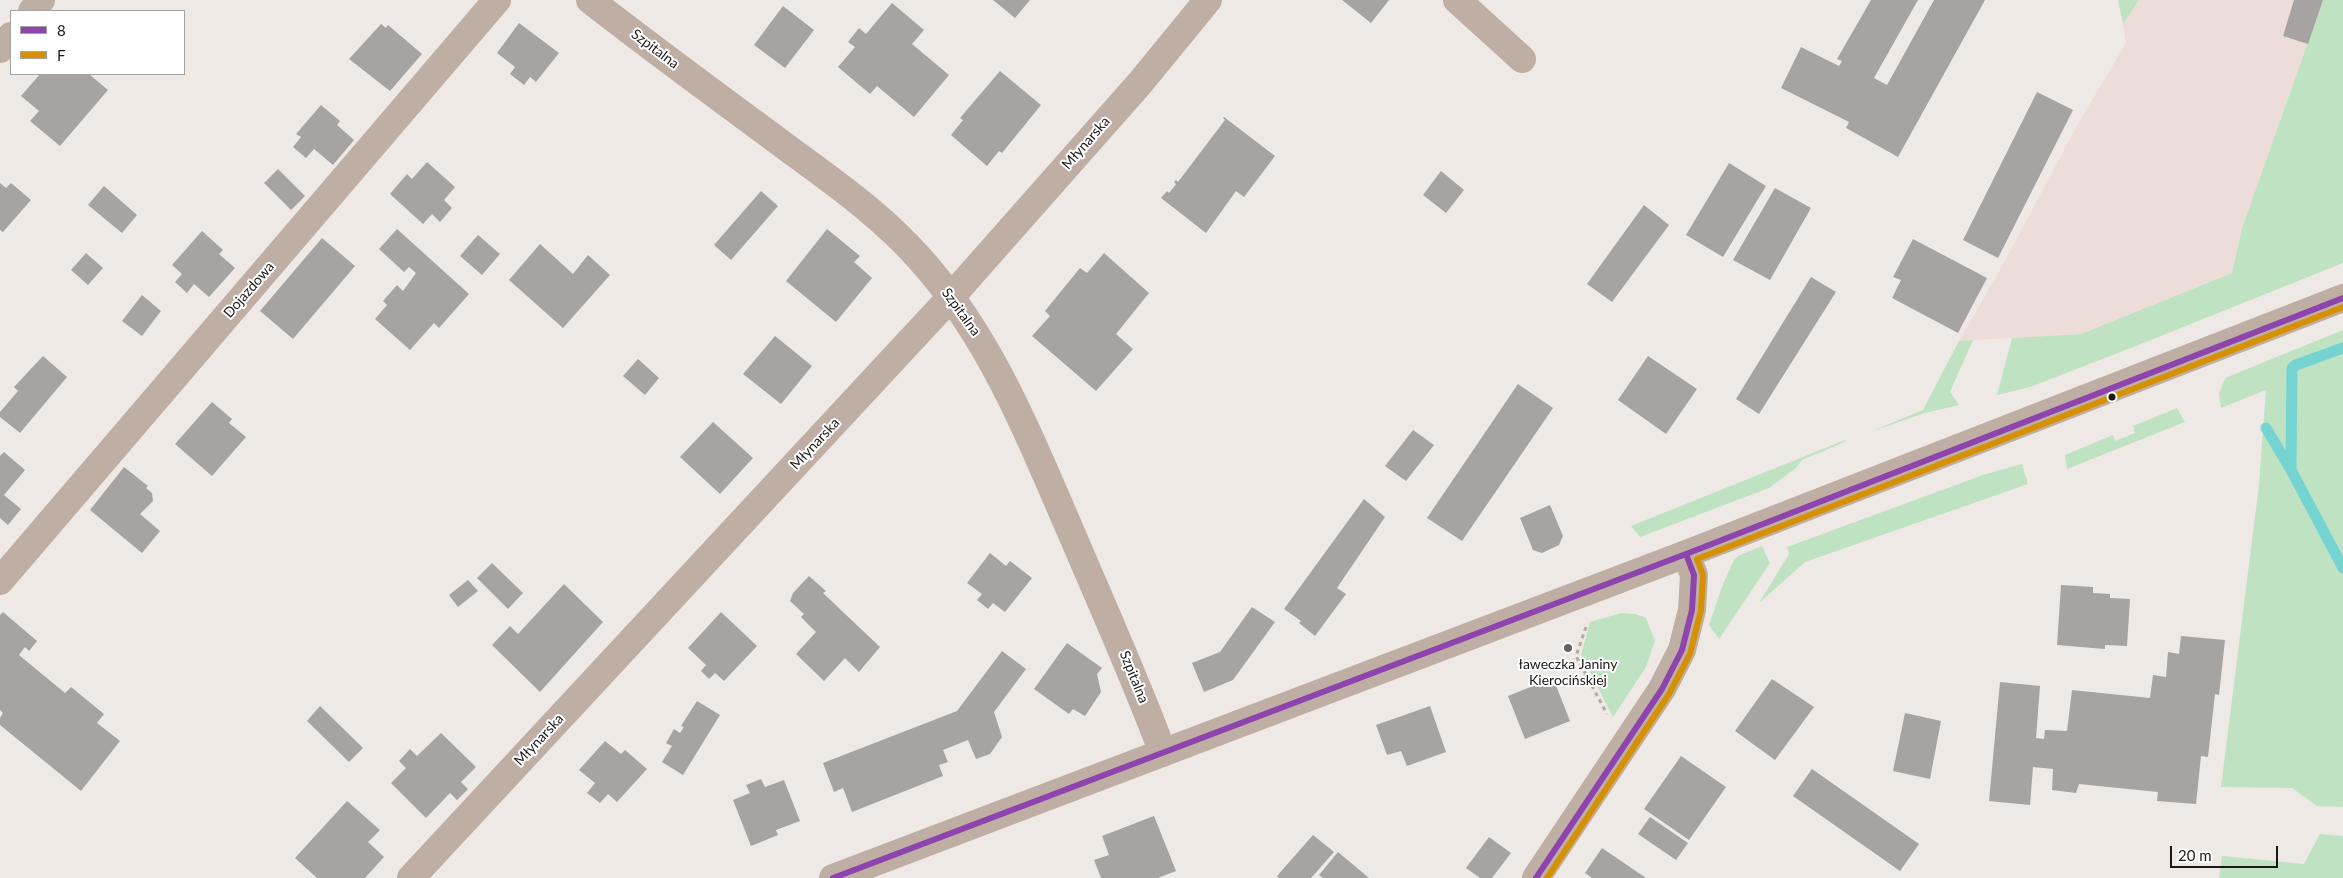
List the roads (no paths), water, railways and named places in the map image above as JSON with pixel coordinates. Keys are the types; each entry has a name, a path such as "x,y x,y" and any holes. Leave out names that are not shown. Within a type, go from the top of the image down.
{"street":[{"path":"33,10 41,0"},
{"name":"Dojazdowa","path":"0,581 497,0"},
{"name":"Szpitalna","path":"590,0 830,179 879,219 920,258 951,297 991,357 1028,435 1120,643 1163,753"},
{"name":"Młynarska","path":"411,878 951,297 1140,83 1208,0"},
{"path":"1457,0 1522,59"},
{"path":"0,49 10,37"},
{"path":"833,878 1686,554 2343,298"},
{"path":"1536,878 1662,689 1682,650 1692,610 1694,575 1686,554"}],"waterway":[{"path":"2291,468 2292,368 2343,348"},
{"path":"2266,428 2291,470 2343,568"}],"place":[{"name":"ławeczka Janiny Kierocińskiej","path":"1568,648"}]}
